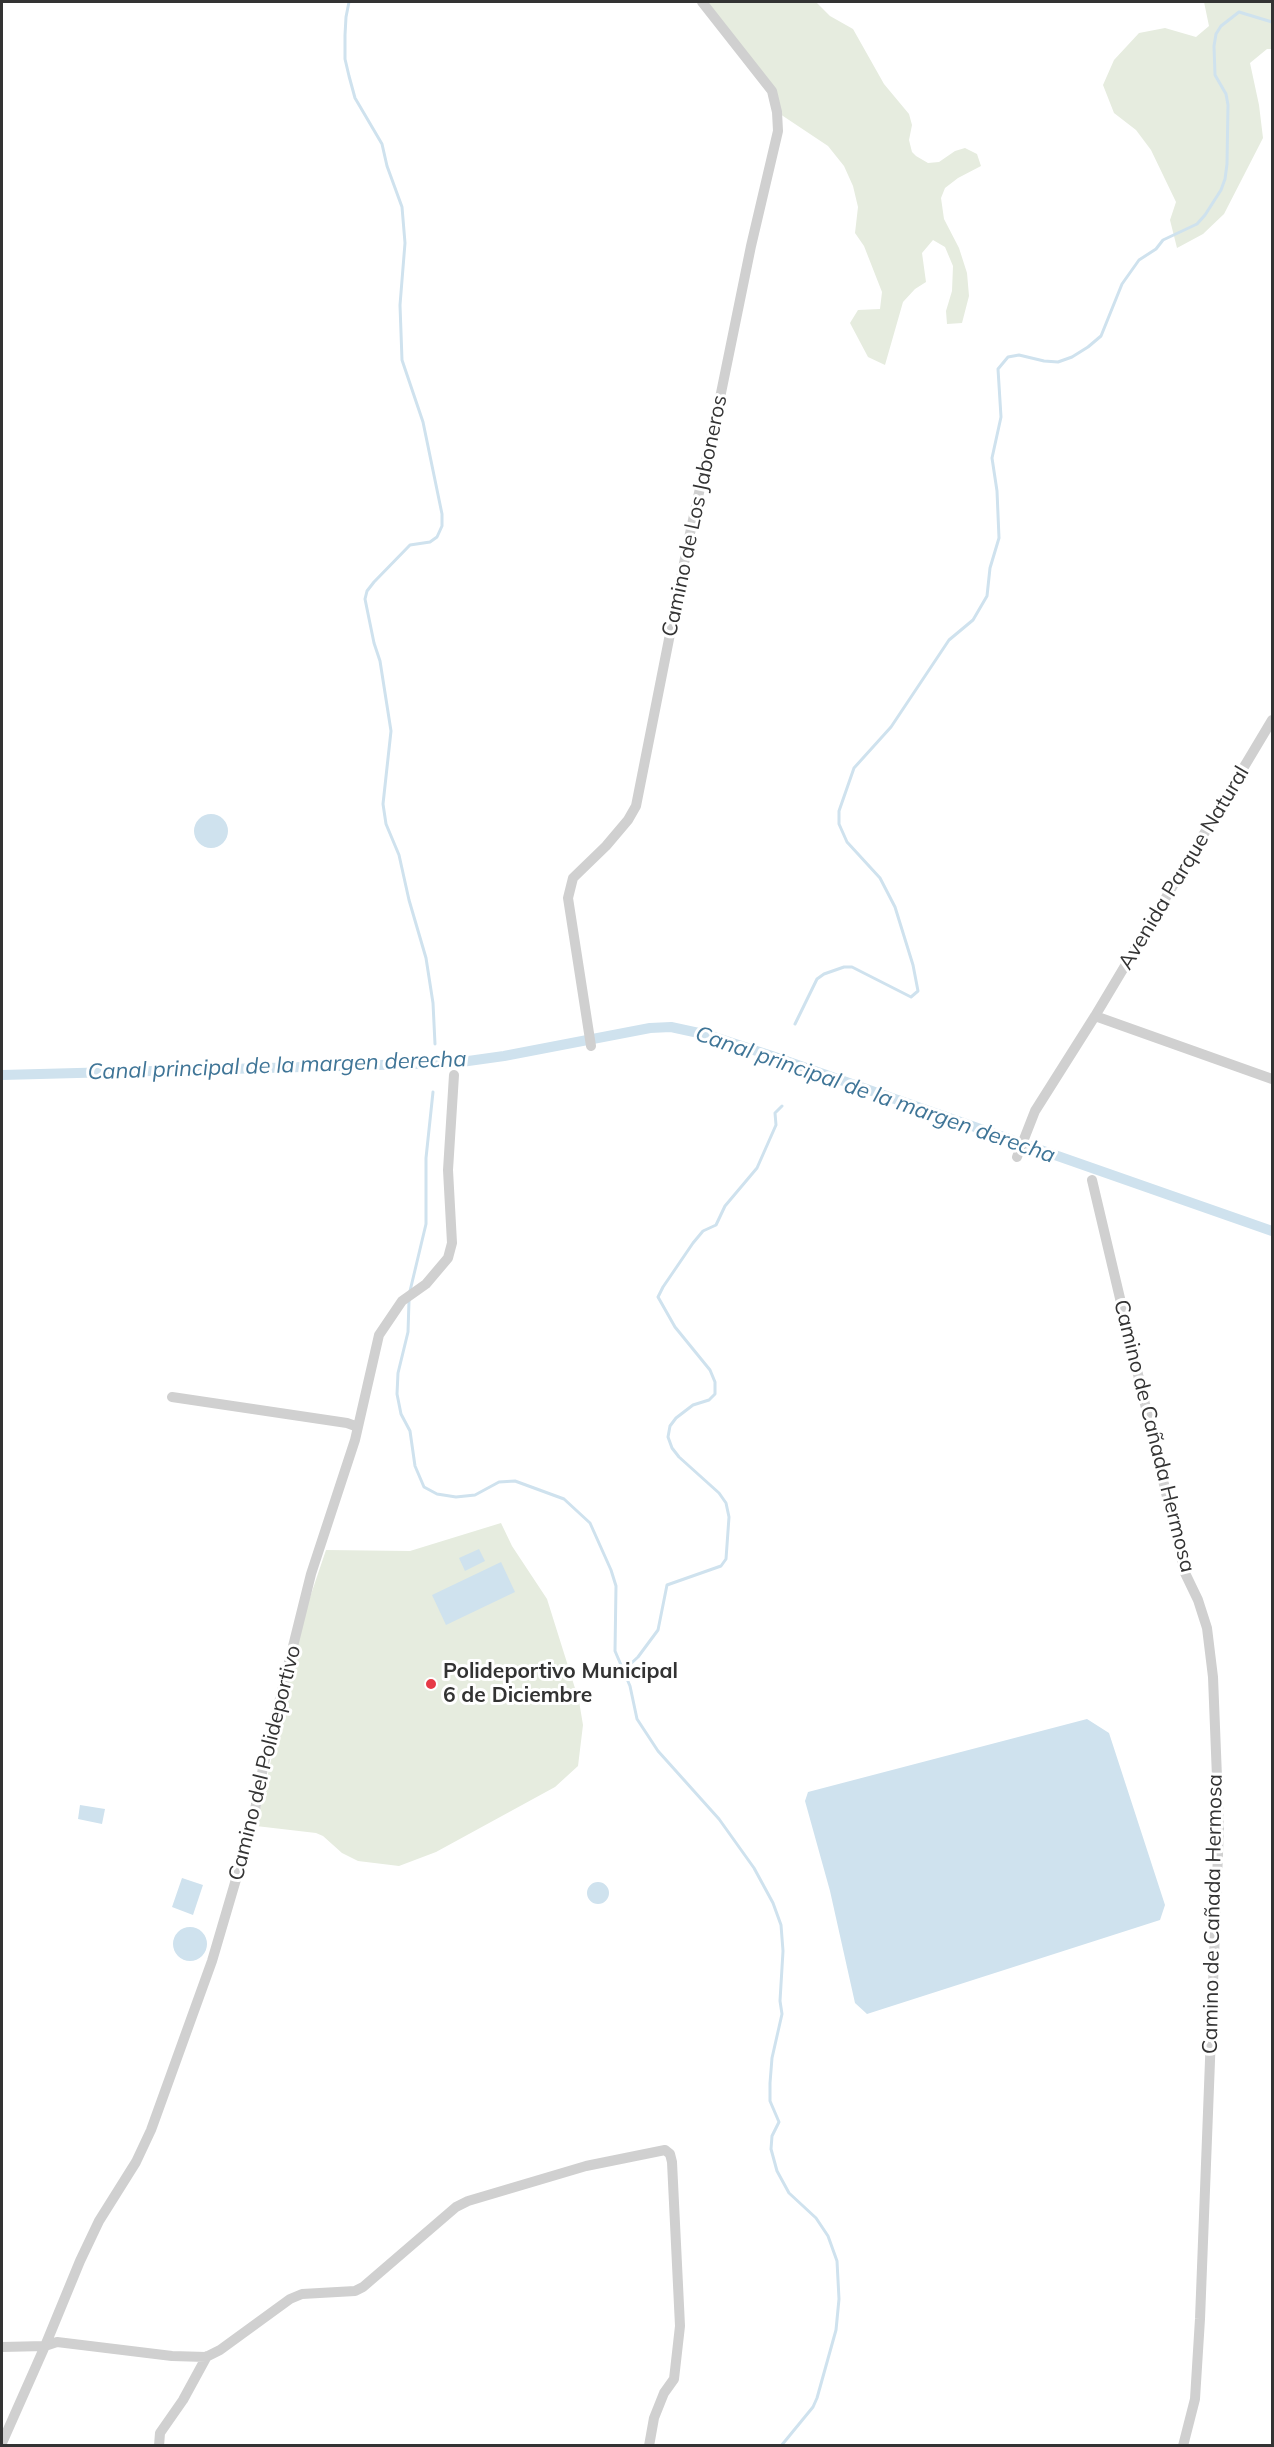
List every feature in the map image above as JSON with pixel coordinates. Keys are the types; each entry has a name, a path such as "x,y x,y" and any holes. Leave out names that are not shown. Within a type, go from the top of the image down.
{"street":[{"name":"Camino de Los Jaboneros","path":"591,1046 568,898 573,878 606,846 628,820 636,806 689,538 751,246 778,131 777,112 772,91 702,2"},
{"name":"Avenida Parque Natural","path":"1018,1155 1035,1111 1095,1016 1272,720"},
{"path":"1095,1016 1272,1079"},
{"name":"Camino del Polideportivo","path":"2,2443 99,2221 136,2162 151,2130 212,1961 252,1825 264,1763 311,1574 358,1427 379,1335 402,1302 426,1284 448,1258 452,1243 448,1170 454,1075"},
{"name":"Camino de Cañada Hermosa","path":"1092,1180 1185,1574 1198,1600 1207,1629 1213,1677 1219,1828 1200,2319 1195,2399 1183,2445"},
{"path":"172,1397 346,1423 358,1427"},
{"path":"2,2347 45,2346 57,2342 172,2356 207,2356 220,2350 290,2299 302,2294 355,2291 363,2287 456,2207 468,2201 586,2166 665,2150 670,2154 672,2162 680,2326 674,2379 664,2393 654,2418 649,2445"},
{"path":"159,2445 160,2433 183,2400 207,2356"}],"shaded area":[{"path":"702,2 816,2 830,16 853,29 884,84 909,114 912,125 909,140 912,152 916,156 928,163 939,162 955,151 965,148 977,154 981,166 945,188 941,198 944,219 959,248 967,273 969,296 962,323 947,324 946,311 952,291 953,266 945,247 933,240 922,253 926,282 915,289 903,302 885,365 868,357 850,323 858,310 880,309 882,292 864,246 855,233 858,207 853,186 844,166 828,146 777,112 772,91"},
{"path":"1204,2 1272,2 1272,49 1267,49 1250,63 1263,138 1224,214 1203,234 1177,248 1170,220 1176,202 1151,150 1136,130 1114,113 1103,85 1114,60 1139,33 1165,28 1196,37 1209,26"},
{"name":"Polideportivo Municipal 6 de Diciembre","path":"501,1523 512,1546 547,1599 579,1701 583,1725 578,1766 555,1787 436,1852 399,1866 358,1861 342,1853 323,1836 316,1833 256,1826 305,1612 326,1550 410,1551"}],"water":[{"path":"211,814 223,819 228,831 223,843 211,848 199,843 194,831 199,819"},
{"path":"479,1549 485,1561 465,1571 459,1558"},
{"path":"501,1562 515,1592 446,1625 432,1595"},
{"path":"1087,1719 1109,1733 1165,1905 1160,1920 867,2014 855,2003 830,1891 805,1801 808,1792"},
{"path":"80,1805 105,1809 102,1824 78,1819"},
{"path":"182,1878 203,1885 193,1915 172,1907"},
{"path":"594,1882 602,1882 609,1889 609,1897 602,1904 594,1904 587,1897 587,1889"},
{"path":"190,1927 202,1932 207,1944 202,1956 190,1961 178,1956 173,1944 178,1932"}],"waterway":[{"path":"349,2 345,35 345,59 349,76 355,98 382,144 387,166 402,207 405,243 400,305 402,360 423,422 442,514 442,526 437,537 430,542 410,545 374,582 367,591 365,599 380,661 391,731 383,804 386,824 399,855 426,958 433,1003 435,1044"},
{"path":"795,1024 817,979 844,967 852,967 911,997 918,991 913,965 895,907 880,878 847,842 839,824 839,811 854,768 891,727 949,640 973,620 987,596 990,568 999,538 997,491 992,458 1001,417 998,369 1008,357 1019,355 1058,362 1088,347 1101,336 1122,284 1139,260 1156,249 1163,240 1197,224 1205,215 1221,190 1227,164 1228,105 1226,94 1215,75 1216,34 1221,26 1239,12 1272,22"},
{"name":"Canal principal de la margen derecha","path":"2,1075 454,1063 504,1056 650,1028 671,1027 708,1035 772,1056 1272,1231"},
{"path":"410,1291 426,1224 426,1158 433,1092"},
{"path":"624,1670 638,1657 658,1630 667,1585 721,1566 726,1559 729,1517 726,1503 719,1493 679,1457 668,1437 670,1426 676,1418 693,1405 709,1400 715,1394 715,1382 710,1370 675,1327 658,1297 693,1243 703,1231 716,1225 725,1206 757,1168 776,1125 775,1113 782,1106"},
{"path":"409,1301 408,1332 398,1373 397,1394 401,1414 410,1431 415,1466 424,1487 437,1494 456,1497 475,1495 499,1482 515,1481 564,1499 590,1523 616,1586 615,1651 630,1686 637,1719 658,1751 719,1819 754,1868 773,1903 781,1925 783,1951 780,2001 782,2014 772,2058 770,2083 770,2101 779,2122 772,2136 771,2149 777,2171 789,2193 816,2218 828,2236 837,2261 839,2299 836,2330 817,2398 813,2407 781,2446"}],"place":[{"name":"Polideportivo Municipal 6 de Diciembre","path":"431,1684"}]}
